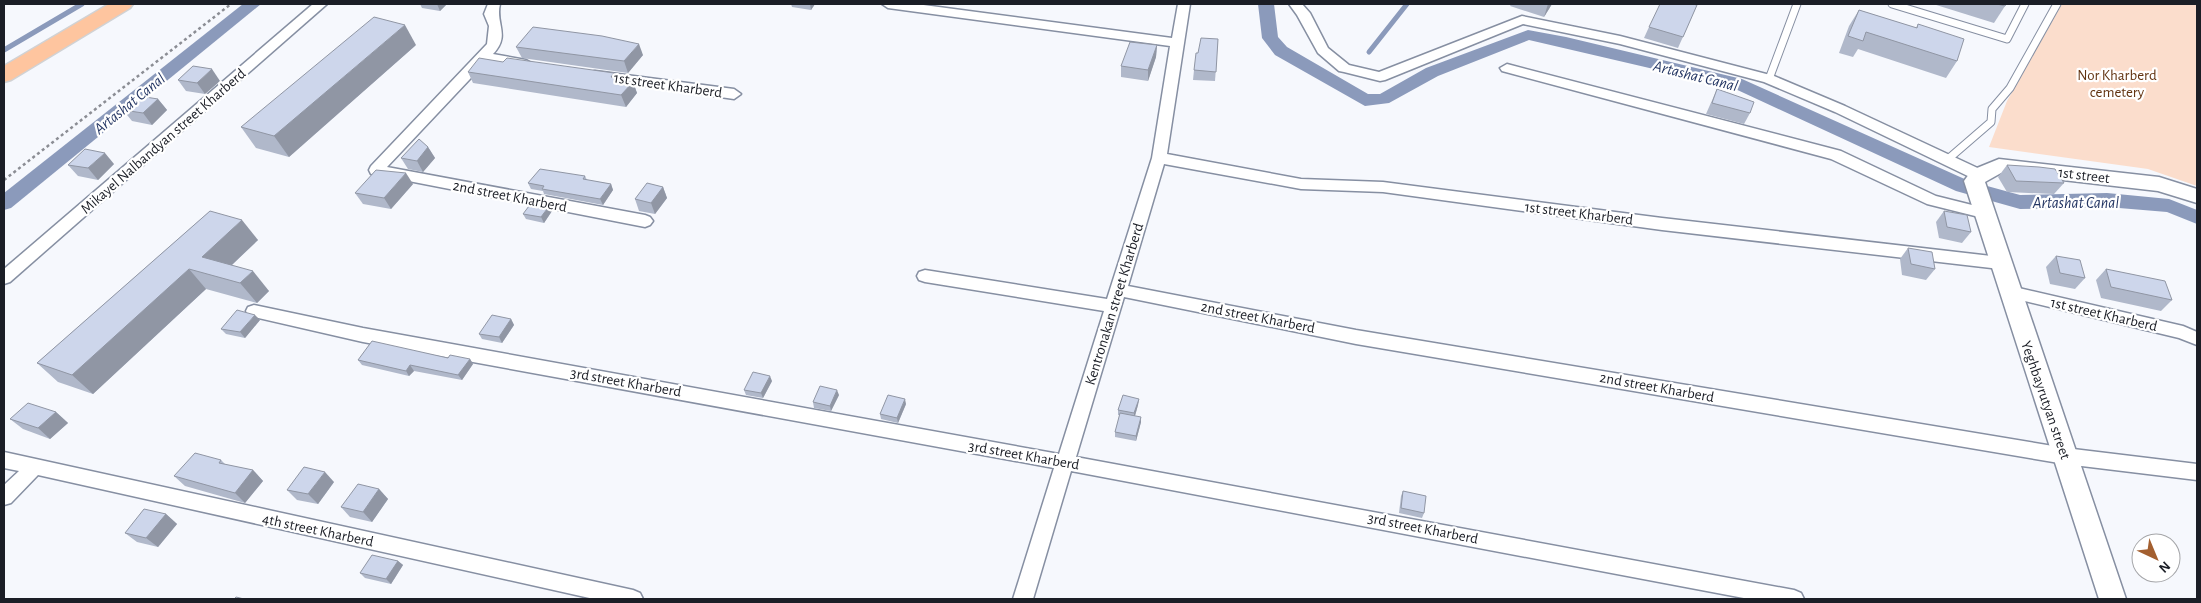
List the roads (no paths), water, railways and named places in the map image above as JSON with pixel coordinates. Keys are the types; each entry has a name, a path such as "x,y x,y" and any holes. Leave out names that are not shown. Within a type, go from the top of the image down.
{"main road":[{"path":"4,75 123,4"}],"street":[{"name":"Mikayel Nalbandyan street Kharberd","path":"4,278 321,4"},
{"path":"494,4 491,14 496,26 494,45 485,56 496,61 541,66"},
{"path":"888,4 1178,43"},
{"name":"Kentronakan street Kharberd","path":"1023,599 1159,158 1184,4"},
{"path":"1295,4 1303,13 1323,50 1344,68 1380,77 1522,20 1620,40 1769,79 1947,160 1979,192"},
{"name":"2nd street Kharberd","path":"485,56 465,74 376,170 644,221"},
{"path":"1507,68 1836,155 1932,200 1979,192"},
{"name":"1st street Kharberd","path":"580,72 678,88 734,94"},
{"name":"1st street Kharberd","path":"1159,158 1301,184 1383,187 1662,224 2000,263"},
{"name":"1st street","path":"1979,192 1999,166 2159,184 2197,196"},
{"name":"Yeghbayrutyan street","path":"1979,192 2000,263 2113,599"},
{"name":"2nd street Kharberd","path":"925,276 1116,298 2065,456 2197,472"},
{"name":"1st street Kharberd","path":"2010,292 2183,332 2197,339"},
{"name":"3rd street Kharberd","path":"254,311 373,336 1365,516 1794,599"},
{"name":"4th street Kharberd","path":"4,460 633,599"},
{"path":"4,497 35,467"}],"lane":[{"path":"1769,79 1780,42 1798,4"},
{"path":"1892,4 2007,39 2024,4"},
{"path":"1947,160 1991,122 1992,109 2010,88 2058,4"}],"waterway":[{"path":"4,50 82,4"},
{"name":"Artashat Canal","path":"4,203 253,4"},
{"name":"Artashat Canal","path":"1266,4 1270,38 1281,51 1365,100 1383,99 1432,72 1528,35 1566,42 1736,83 1963,186 2020,202 2107,200 2169,206 2197,217"},
{"path":"1369,52 1407,4"}],"park label":[{"name":"Nor Kharberd cemetery","path":"2117,84"}]}
